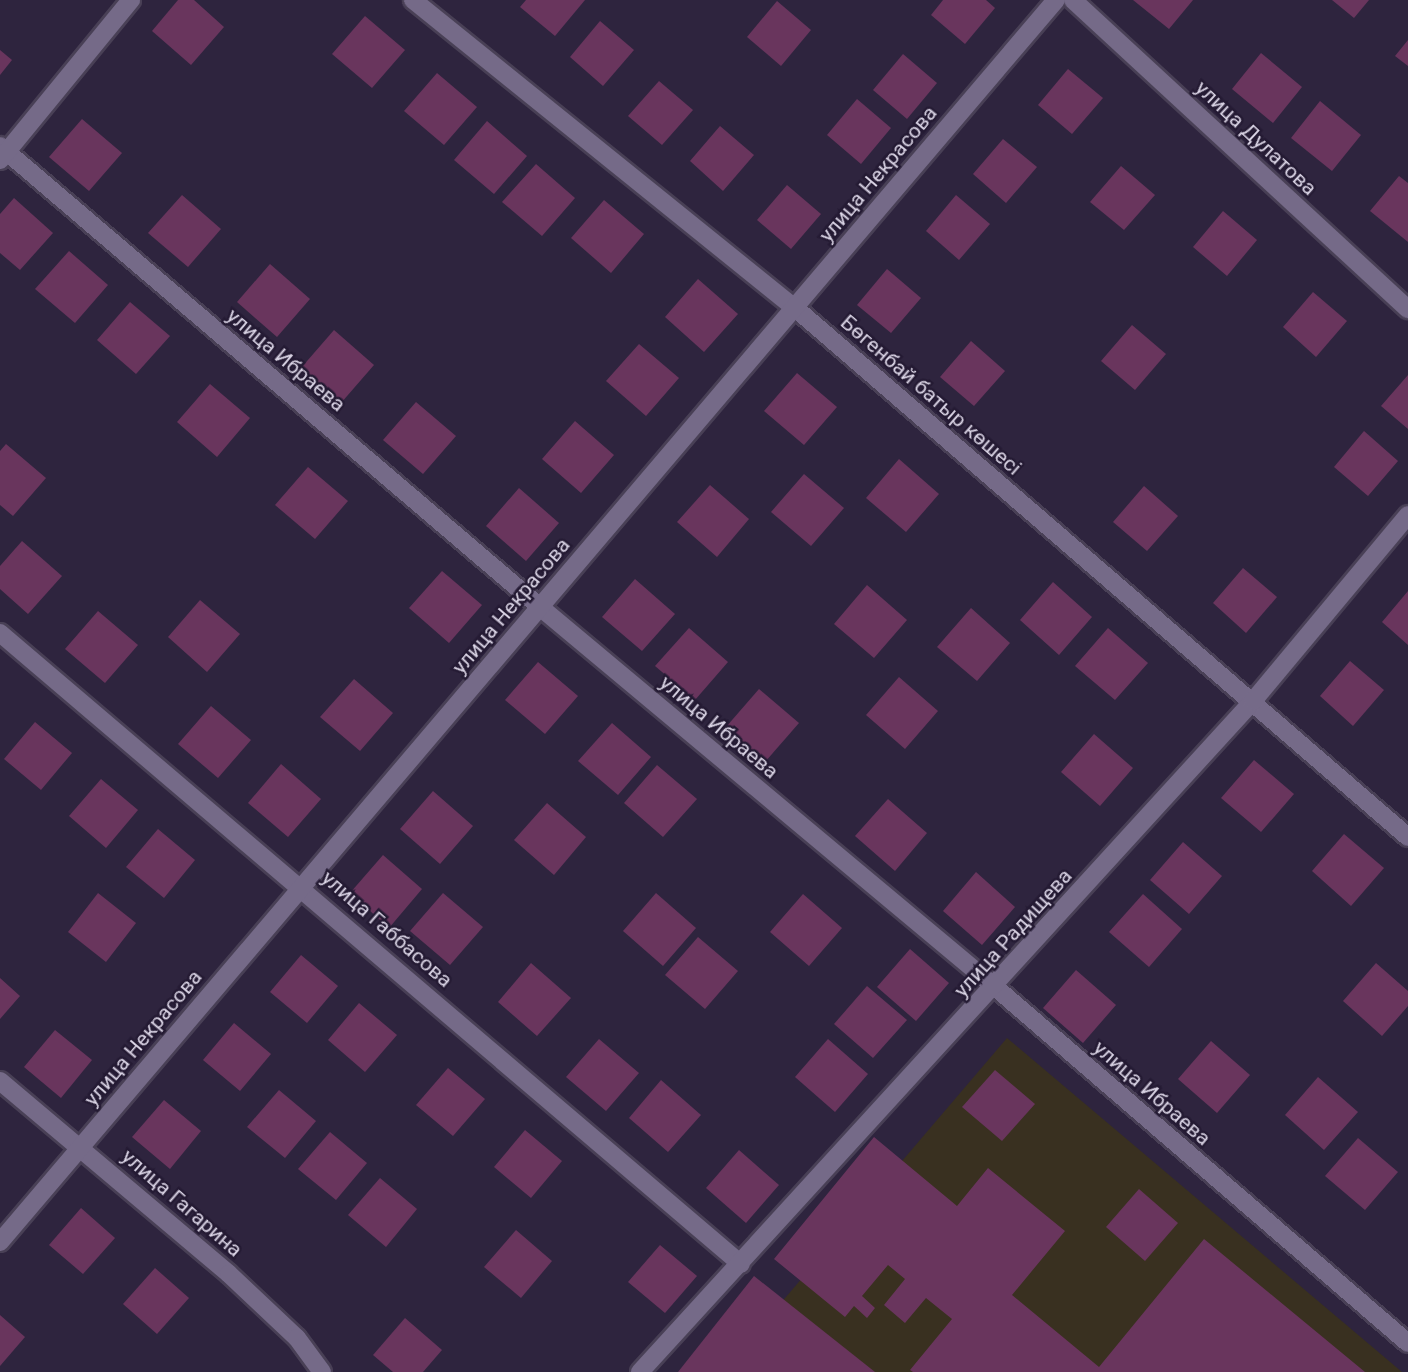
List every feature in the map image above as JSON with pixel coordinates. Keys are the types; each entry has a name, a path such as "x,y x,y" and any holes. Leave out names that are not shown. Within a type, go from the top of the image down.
{"street":[{"path":"2,153 131,0"},
{"name":"Бөгенбай батыр көшесі","path":"413,0 794,307 1408,837"},
{"name":"улица Некрасова","path":"0,1242 1056,0"},
{"name":"улица Дулатова","path":"1073,0 1408,309"},
{"name":"улица Ибраева","path":"2,153 995,987 1408,1343"},
{"name":"улица Радищева","path":"640,1372 995,987 1253,701 1408,515"},
{"name":"улица Габбасова","path":"0,633 302,886 741,1264"},
{"name":"улица Гагарина","path":"0,1081 81,1146 229,1274 297,1338 322,1372"}],"shaded area":[{"path":"1007,1038 1402,1372 722,1372"}],"building":[{"path":"178,0 194,0 224,27 191,65 152,31"},
{"path":"526,0 585,0 555,36 520,7"},
{"path":"943,0 986,0 995,8 965,44 931,15"},
{"path":"1133,0 1193,0 1169,29"},
{"path":"1332,0 1369,0 1354,18"},
{"path":"777,1 811,30 781,66 747,37"},
{"path":"365,16 405,50 372,88 332,54"},
{"path":"600,21 634,50 603,86 570,57"},
{"path":"1408,40 1408,66 1395,56"},
{"path":"0,50 12,60 0,75"},
{"path":"1261,53 1302,87 1273,123 1232,89"},
{"path":"903,54 937,83 907,119 873,90"},
{"path":"1068,69 1103,98 1072,134 1038,105"},
{"path":"437,73 477,107 444,145 404,111"},
{"path":"659,81 693,110 662,145 628,116"},
{"path":"857,99 891,128 861,164 827,135"},
{"path":"1320,101 1361,135 1332,171 1291,138"},
{"path":"82,119 122,153 89,191 49,157"},
{"path":"487,121 527,156 494,194 454,160"},
{"path":"720,126 754,155 723,191 690,161"},
{"path":"1003,139 1037,167 1006,203 973,174"},
{"path":"536,164 575,198 542,236 502,202"},
{"path":"1121,166 1155,195 1124,230 1090,202"},
{"path":"1399,176 1408,183 1408,242 1370,211"},
{"path":"787,185 821,214 791,249 757,220"},
{"path":"182,195 221,229 188,267 148,233"},
{"path":"956,195 990,224 959,260 926,231"},
{"path":"14,198 53,233 20,270 0,253 0,214"},
{"path":"604,200 644,234 611,273 571,238"},
{"path":"1223,211 1257,240 1227,276 1193,247"},
{"path":"69,251 108,285 75,323 35,289"},
{"path":"270,264 310,299 277,337 237,302"},
{"path":"887,269 921,298 891,333 857,305"},
{"path":"698,279 738,314 704,352 665,317"},
{"path":"1313,292 1347,321 1316,357 1283,327"},
{"path":"130,302 170,336 136,374 97,340"},
{"path":"1132,325 1166,354 1135,390 1101,361"},
{"path":"334,330 374,365 341,403 301,368"},
{"path":"971,341 1005,371 974,406 940,377"},
{"path":"639,344 679,378 646,416 606,381"},
{"path":"797,373 837,407 804,445 764,411"},
{"path":"1408,375 1408,429 1381,406"},
{"path":"210,384 250,418 217,457 177,422"},
{"path":"416,402 456,436 423,474 383,440"},
{"path":"575,421 614,455 581,493 542,459"},
{"path":"1364,431 1398,461 1368,496 1334,467"},
{"path":"6,444 46,478 13,516 0,505 0,451"},
{"path":"899,459 939,494 906,532 866,498"},
{"path":"308,467 348,501 315,539 275,505"},
{"path":"804,474 844,508 811,546 771,512"},
{"path":"710,485 749,519 717,557 677,522"},
{"path":"1144,486 1178,516 1147,551 1113,522"},
{"path":"519,488 559,523 526,561 486,526"},
{"path":"22,541 62,576 28,614 0,589 0,566"},
{"path":"1243,568 1277,597 1246,633 1213,603"},
{"path":"442,571 482,605 449,643 409,608"},
{"path":"635,579 675,614 642,651 602,617"},
{"path":"1053,582 1092,617 1059,655 1020,620"},
{"path":"867,585 907,620 874,658 834,624"},
{"path":"1408,591 1408,645 1382,622"},
{"path":"200,600 240,634 207,672 168,637"},
{"path":"971,608 1010,643 977,681 937,647"},
{"path":"98,611 138,645 105,683 65,649"},
{"path":"689,628 728,662 695,700 655,666"},
{"path":"1108,628 1148,663 1115,700 1075,666"},
{"path":"1350,661 1384,690 1353,726 1320,696"},
{"path":"538,662 578,696 545,734 505,700"},
{"path":"899,677 938,711 905,749 866,715"},
{"path":"354,679 393,713 360,751 320,717"},
{"path":"759,689 799,723 765,762 726,727"},
{"path":"211,706 251,740 218,778 178,744"},
{"path":"35,722 72,753 41,790 4,759"},
{"path":"612,723 651,757 618,795 578,761"},
{"path":"1094,734 1133,768 1100,806 1061,772"},
{"path":"1254,760 1294,794 1261,832 1221,798"},
{"path":"281,764 321,799 288,837 248,803"},
{"path":"657,765 697,799 663,837 624,803"},
{"path":"101,779 138,810 106,848 69,816"},
{"path":"433,791 473,826 440,864 400,829"},
{"path":"888,799 927,833 895,871 855,836"},
{"path":"547,803 586,837 554,875 514,840"},
{"path":"158,829 195,860 164,898 126,867"},
{"path":"1344,834 1384,868 1351,906 1312,871"},
{"path":"1183,842 1222,876 1189,914 1150,880"},
{"path":"383,855 422,889 389,928 350,893"},
{"path":"976,872 1015,907 982,945 943,911"},
{"path":"98,893 136,923 106,962 68,932"},
{"path":"443,893 483,927 450,965 410,931"},
{"path":"656,893 696,928 663,966 623,931"},
{"path":"803,894 842,928 809,966 770,932"},
{"path":"1143,894 1182,929 1149,967 1109,932"},
{"path":"698,937 738,971 705,1009 665,975"},
{"path":"910,949 949,983 916,1021 877,987"},
{"path":"301,955 338,986 307,1023 270,992"},
{"path":"531,963 571,998 537,1036 498,1002"},
{"path":"1376,963 1408,991 1408,1006 1382,1036 1343,1001"},
{"path":"1076,970 1116,1005 1083,1043 1043,1008"},
{"path":"0,978 20,996 0,1019"},
{"path":"867,986 907,1020 873,1058 834,1024"},
{"path":"359,1003 397,1035 365,1072 328,1040"},
{"path":"234,1023 271,1054 240,1091 203,1060"},
{"path":"55,1030 92,1060 61,1098 24,1067"},
{"path":"599,1039 639,1073 606,1111 566,1077"},
{"path":"828,1039 868,1074 835,1112 795,1077"},
{"path":"1211,1041 1250,1075 1217,1113 1178,1079"},
{"path":"448,1068 485,1099 453,1136 416,1105"},
{"path":"995,1070 1035,1104 1002,1141 962,1107"},
{"path":"1318,1077 1358,1112 1324,1150 1285,1115"},
{"path":"661,1080 701,1115 668,1152 629,1118"},
{"path":"279,1090 316,1121 285,1158 247,1127"},
{"path":"164,1100 201,1131 170,1169 132,1137"},
{"path":"525,1130 562,1161 531,1198 494,1167"},
{"path":"330,1132 367,1163 336,1200 298,1169"},
{"path":"874,1137 957,1206 988,1168 1065,1231 1012,1295 1099,1367 1204,1239 1365,1372 913,1372 910,1370 952,1319 926,1298 905,1323 884,1305 905,1279 888,1265 862,1296 875,1308 867,1318 854,1306 845,1317 774,1259"},
{"path":"1358,1138 1398,1172 1365,1210 1325,1176"},
{"path":"739,1150 779,1185 746,1223 706,1188"},
{"path":"380,1178 417,1209 386,1247 348,1215"},
{"path":"1139,1189 1178,1223 1145,1261 1106,1227"},
{"path":"81,1208 115,1238 83,1274 49,1245"},
{"path":"516,1230 552,1261 521,1298 484,1267"},
{"path":"660,1245 697,1276 665,1313 628,1282"},
{"path":"155,1268 189,1298 157,1334 123,1304"},
{"path":"754,1276 875,1372 678,1372"},
{"path":"0,1315 25,1337 0,1366"},
{"path":"405,1318 442,1350 423,1372 393,1372 373,1355"}]}
